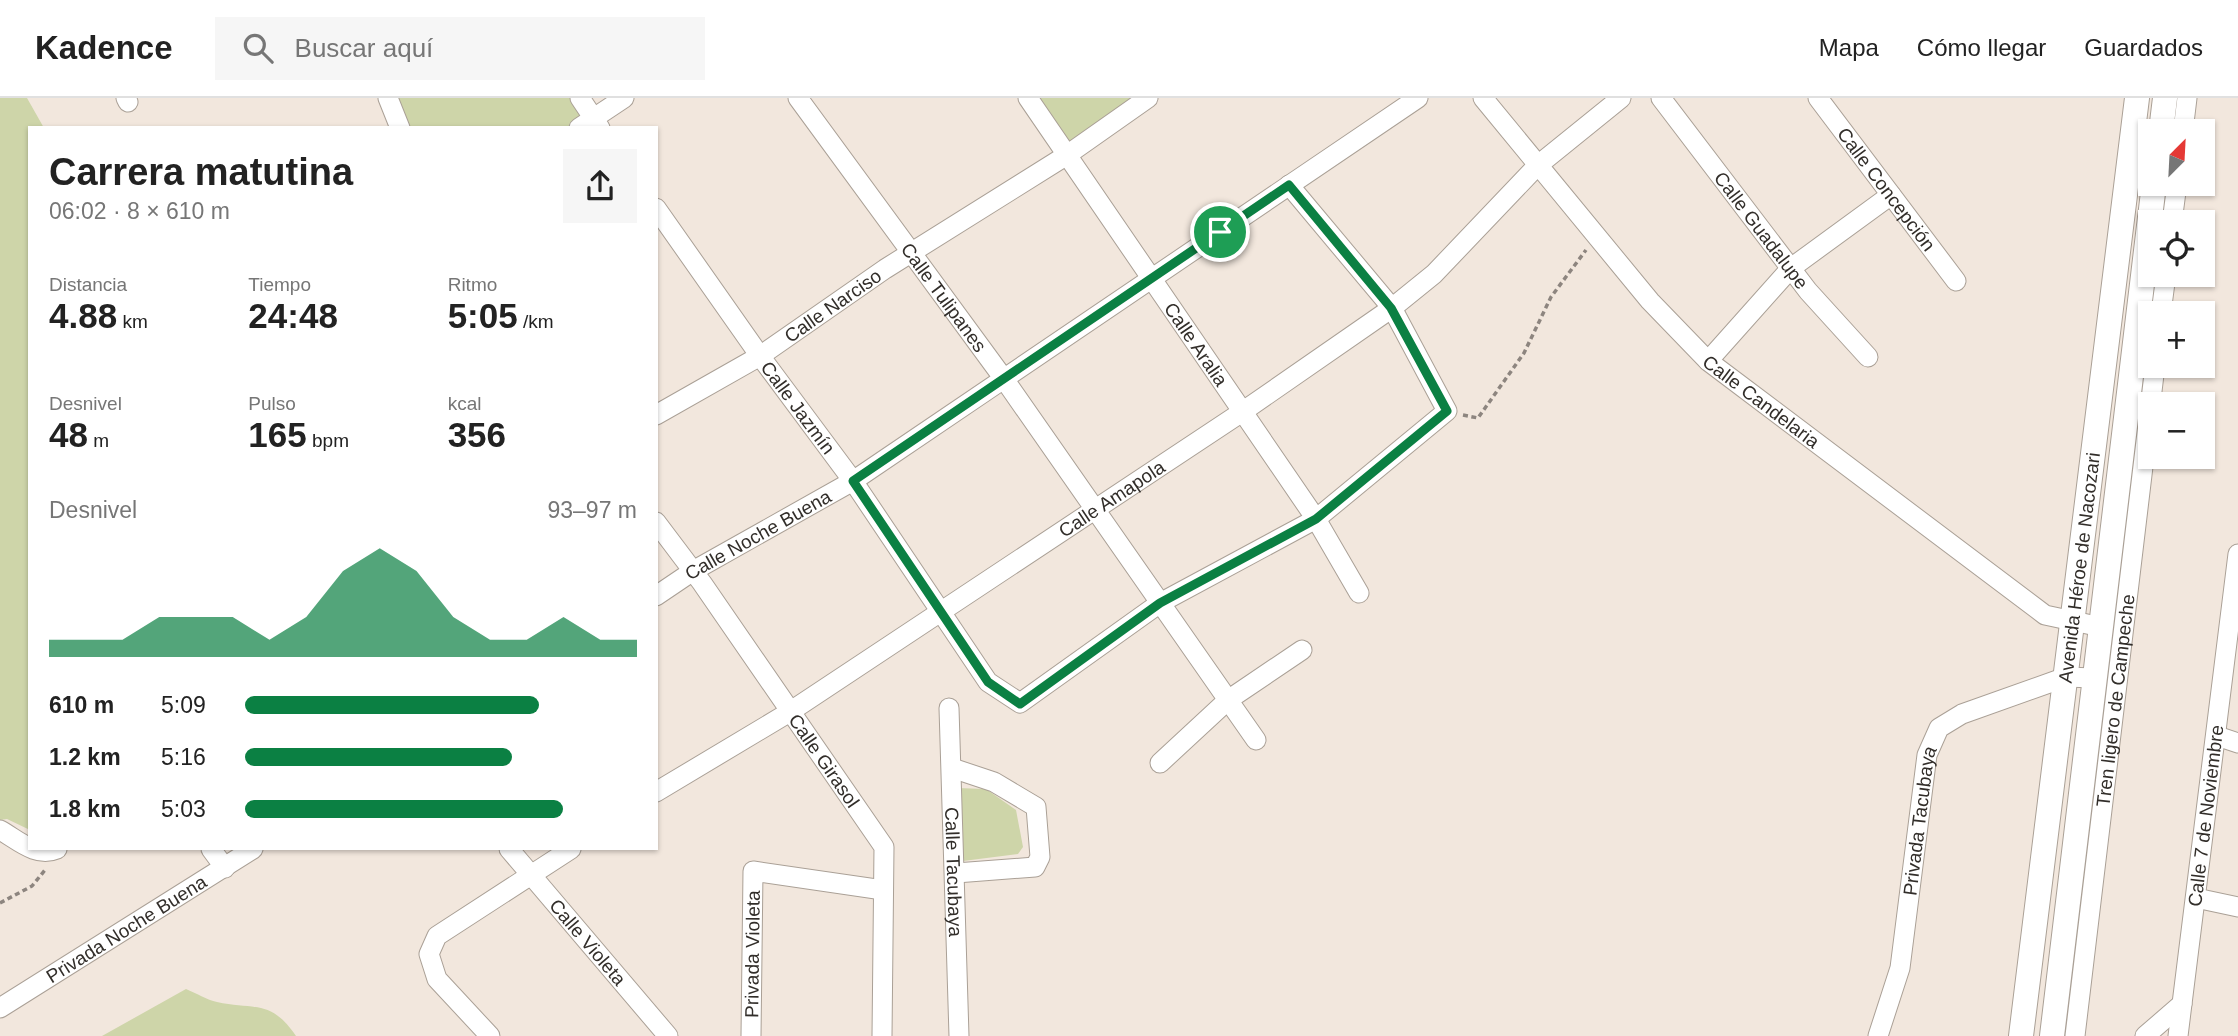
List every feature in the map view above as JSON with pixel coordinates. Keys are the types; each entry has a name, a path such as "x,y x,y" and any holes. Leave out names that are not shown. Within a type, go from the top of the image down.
{"main road":[{"name":"Avenida Héroe de Nacozari","path":"2021,1036 2137,98"},
{"path":"2162,119 2165,98"},
{"name":"Avenida Héroe de Nacozari","path":"2052,1036 2153,196"},
{"path":"2027,991 2057,995"}],"street":[{"path":"388,98 399,126"},
{"path":"580,98 591,125 624,98"},
{"name":"Calle Tulipanes","path":"798,98 1004,379 1256,740"},
{"name":"Calle Aralia","path":"1028,98 1316,519 1359,593"},
{"name":"Calle Narciso","path":"658,414 760,356 910,254 1067,155 1148,98"},
{"name":"Calle Noche Buena","path":"658,595 693,571 853,481 1418,98"},
{"name":"Calle Candelaria","path":"1483,98 1650,301 1708,361 2045,615 2101,627"},
{"name":"Calle Amapola","path":"658,791 788,713 938,611 1242,412 1391,308 1434,274 1537,166 1621,98"},
{"name":"Calle Guadalupe","path":"1661,98 1791,268 1868,357"},
{"name":"Calle Concepción","path":"1818,98 1956,281"},
{"path":"2184,119 2187,98"},
{"path":"1160,603 1316,519 1447,411 1391,308 1289,185"},
{"path":"1708,361 1791,268 1891,195"},
{"name":"Calle Jazmín","path":"658,211 760,356 853,481 988,682 1020,704 1160,603"},
{"name":"Tren ligero de Campeche","path":"2075,1036 2154,378"},
{"name":"Calle Girasol","path":"658,525 884,847 882,1036"},
{"name":"Calle 7 de Noviembre","path":"2178,1036 2238,554"},
{"path":"1160,763 1228,700 1301,650"},
{"name":"Privada Tacubaya","path":"1878,1036 1900,968 1927,755 1939,728 1962,714 2066,677 2094,678"},
{"name":"Calle Tacubaya","path":"949,708 959,1036"},
{"path":"2217,736 2238,743"},
{"path":"952,768 994,782 1036,807 1040,858 1035,867 956,873"},
{"path":"0,830 28,848"},
{"path":"212,850 225,867"},
{"name":"Privada Noche Buena","path":"0,1008 251,850"},
{"name":"Calle Violeta","path":"510,850 668,1036"},
{"path":"490,1036 437,979 429,954 437,936 569,850"},
{"name":"Privada Violeta","path":"751,1036 753,871 883,890"},
{"path":"2196,898 2238,907"},
{"path":"2145,1036 2182,1004"}],"path":[{"path":"1447,411 1478,418 1524,353 1551,297 1596,236"},
{"path":"0,903 41,878 54,850"}],"green space":[{"path":"0,98 27,98 43,126 28,126 28,829 7,819 0,820"},
{"path":"388,98 579,98 594,118 582,126 399,126"},
{"path":"1028,98 1143,98 1067,155"},
{"path":"957,788 986,789 1016,810 1023,847 1018,854 963,861"},
{"path":"186,989 213,1001 270,1011 287,1024 296,1036 102,1036"}],"route":[{"path":"1289,185 1391,308 1447,411 1316,519 1160,603 1020,704 988,682 853,481 1220,232 1289,185"}]}
